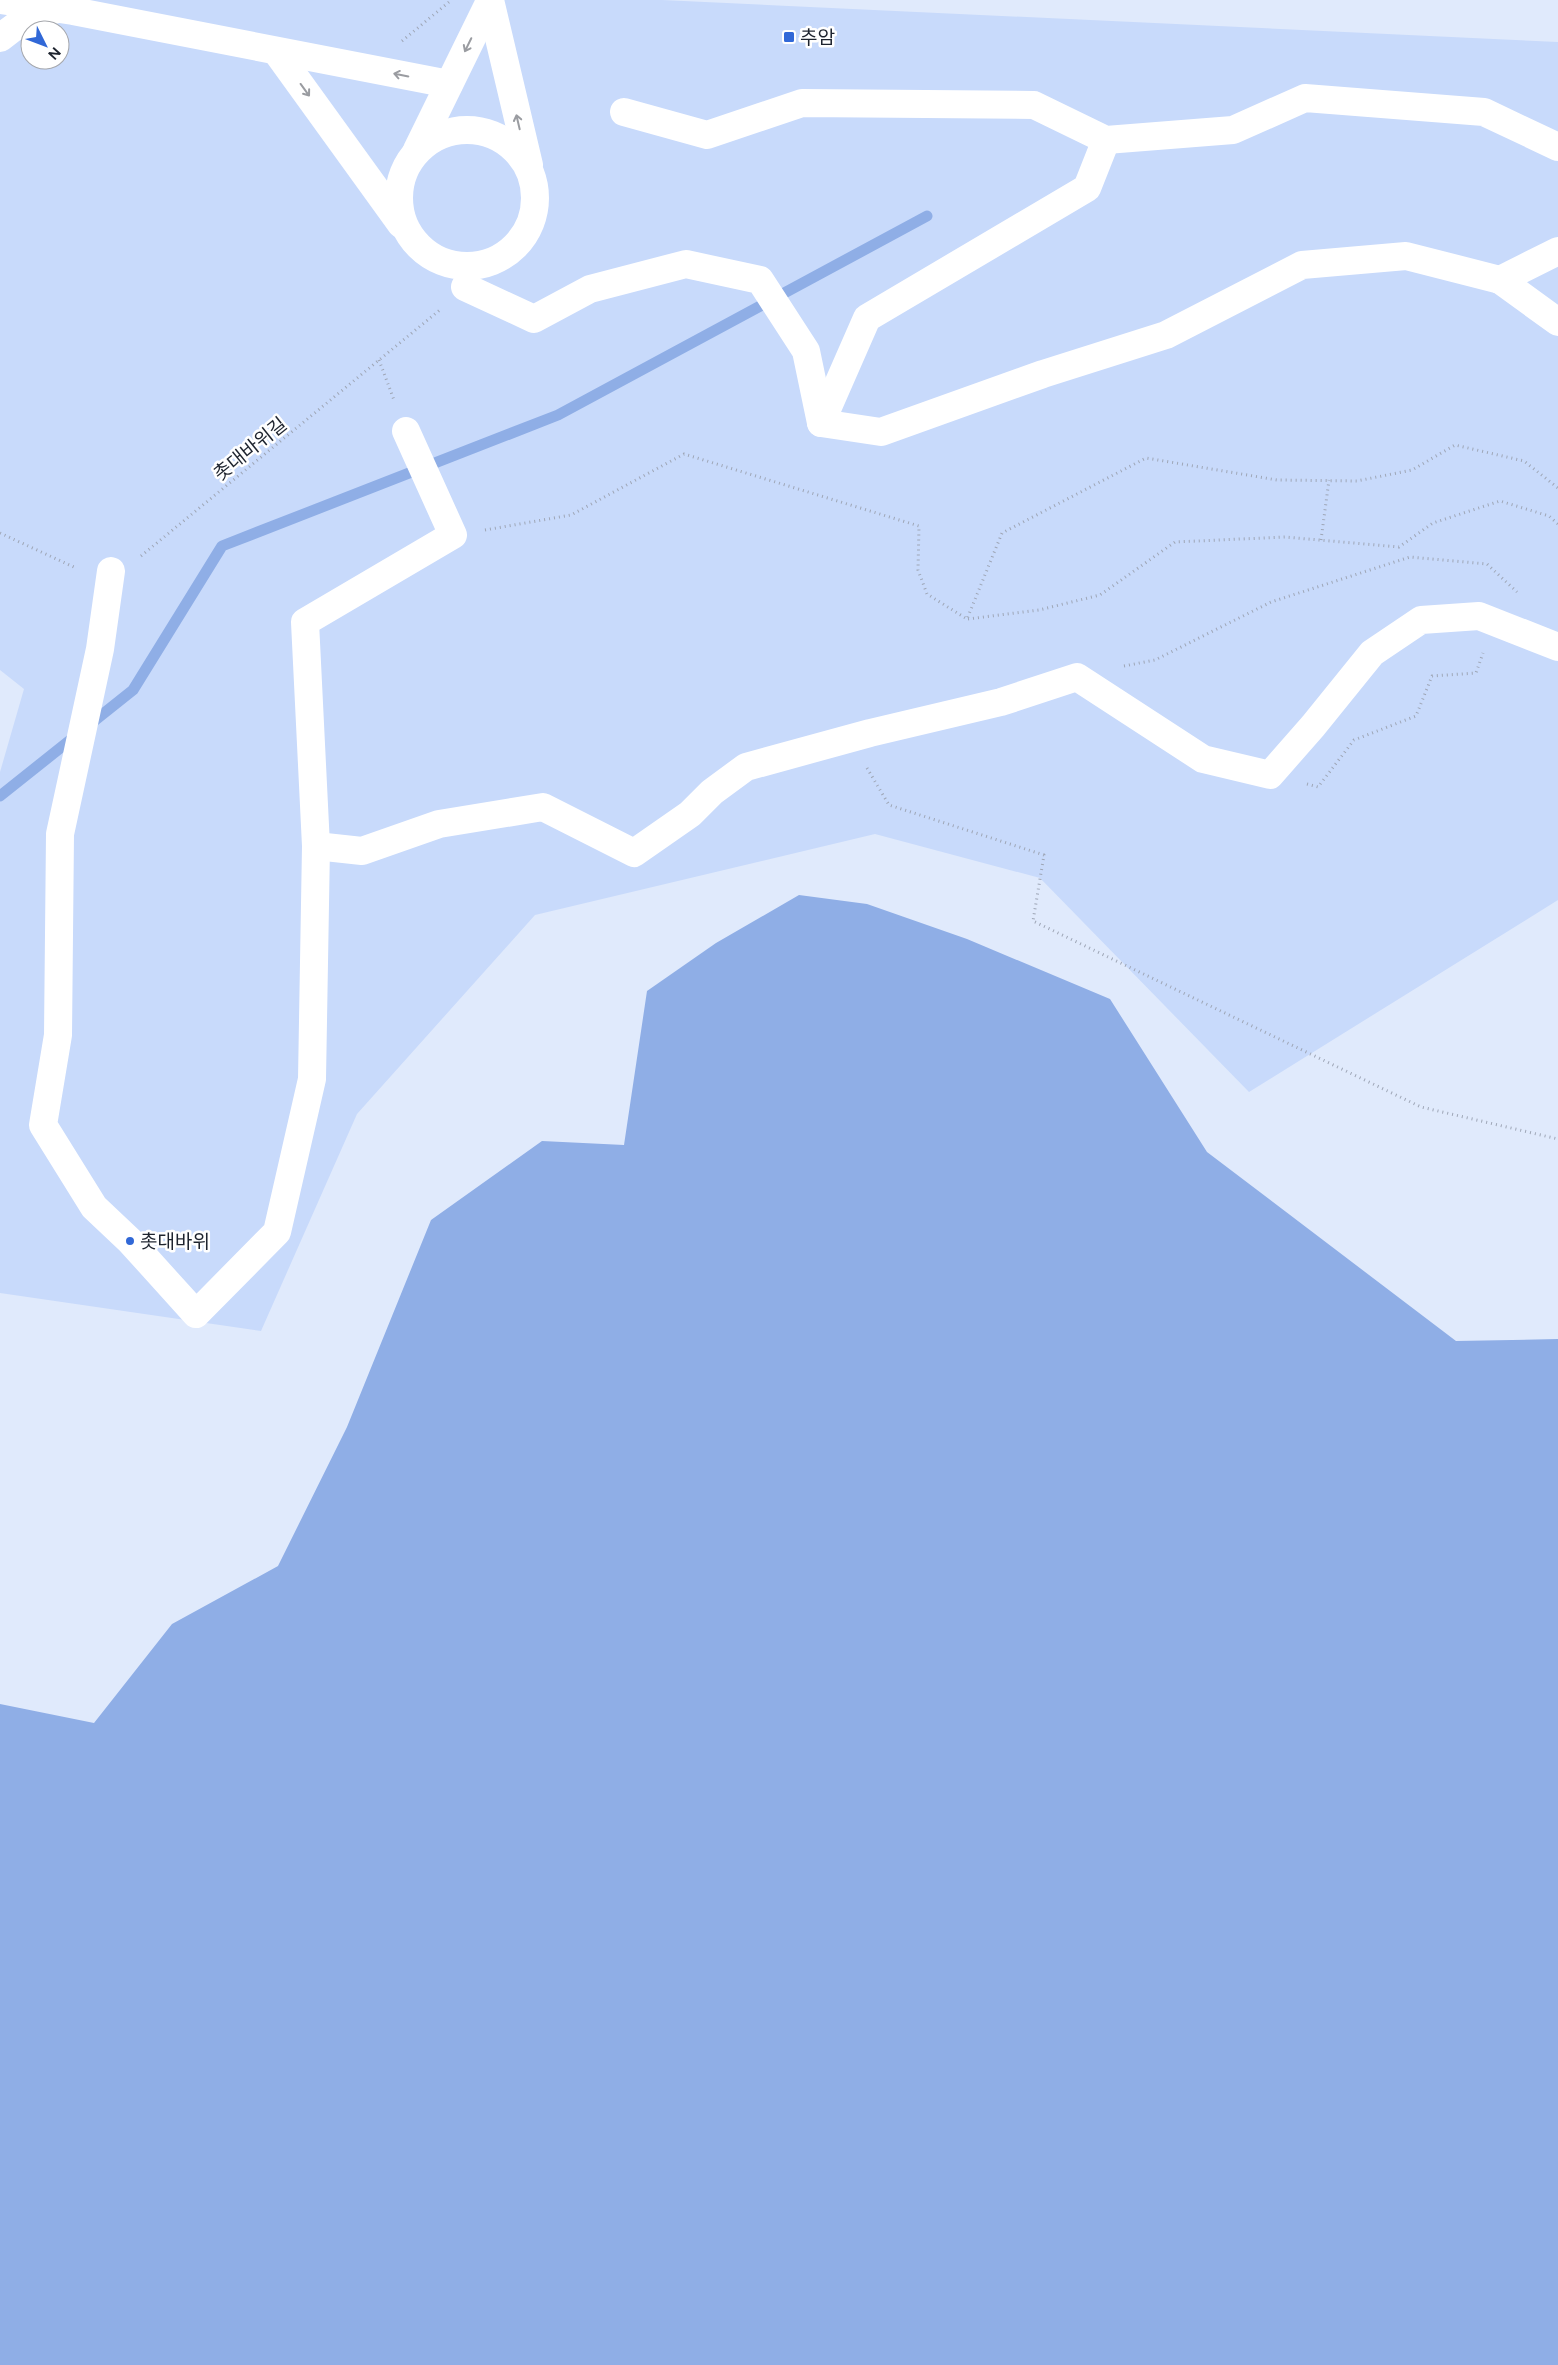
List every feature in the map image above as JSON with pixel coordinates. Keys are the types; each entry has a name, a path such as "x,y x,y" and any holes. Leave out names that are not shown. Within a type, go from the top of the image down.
{"street":[{"path":"1,0 73,11 449,84"},
{"path":"276,51 410,236 425,253 445,264 468,267 490,262 511,251 526,234 534,213 536,191 490,0"},
{"path":"410,236 400,215 398,192 404,170 417,151 490,0"},
{"path":"0,38 25,19 44,10 73,11"},
{"path":"624,112 707,135 802,103 1034,105 1106,140 1233,130 1305,98 1484,112 1558,147"},
{"path":"417,151 435,137 456,130 479,130 500,137 517,151 530,169"},
{"path":"821,423 867,318 1087,188 1106,140"},
{"path":"1500,280 1558,251"},
{"path":"821,423 881,432 1043,374 1166,335 1302,265 1406,256 1500,280 1558,322"},
{"path":"465,287 534,319 590,289 686,264 760,280 806,351 821,423"},
{"path":"111,571 100,649 60,834 58,1035 43,1125 94,1207 130,1241 196,1314 277,1232 312,1079 316,846 305,622 453,535 406,431"},
{"path":"316,846 362,852 439,824 542,807 634,853 690,814 712,792 746,767 1001,702 1077,677 1203,760 1270,775 1313,726 1372,653 1421,620 1479,616 1558,647"}],"path":[{"name":"촛대바위길","path":"0,533 84,572 111,571 142,556 380,360 465,287"},
{"path":"380,360 406,431"},
{"path":"967,619 1002,534 1146,458 1277,480 1357,481 1412,470 1455,445 1524,461 1558,488"},
{"path":"453,535 571,515 684,454 919,526 918,570 927,594 967,619 1039,610 1100,596 1175,542 1285,536 1399,547 1433,523 1500,501 1549,516 1558,524"},
{"path":"1321,540 1329,480"},
{"path":"1077,677 1155,660 1271,602 1410,557 1486,564 1519,594"},
{"path":"1270,775 1318,787 1354,740 1416,716 1432,676 1476,673 1492,622"},
{"path":"850,739 889,805 1044,855 1033,922 1421,1108 1558,1139"}],"shaded area":[{"path":"0,0 662,0 1558,42 1558,900 1249,1092 1040,878 875,834 535,915 357,1114 261,1331 0,1293 0,772 24,689 0,670"}],"water":[{"path":"799,895 867,904 967,939 1110,999 1207,1152 1456,1341 1558,1339 1558,2365 0,2365 0,1704 94,1723 172,1624 278,1566 347,1427 431,1220 542,1141 624,1145 647,991 716,943"}],"waterway":[{"path":"0,796 133,690 222,546 558,415 927,216"}],"place":[{"name":"추암","path":"789,37"},
{"name":"촛대바위","path":"130,1241"}]}
